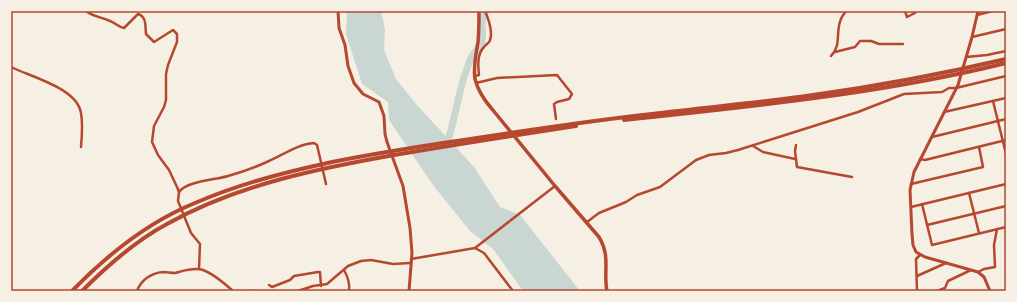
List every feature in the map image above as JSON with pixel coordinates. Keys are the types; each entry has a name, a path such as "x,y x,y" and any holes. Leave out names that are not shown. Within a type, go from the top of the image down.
{"highway":[{"path":"72,291 99,266 137,235 167,217 217,194 305,169 491,136 813,95 923,76 1006,59"},
{"path":"582,124 819,98 891,86 1006,63"},
{"path":"82,291 103,271 144,238 167,223 197,209 223,198 270,182 368,158"}],"main road":[{"path":"479,12 475,68 476,83 484,100 554,186 595,231 604,244 606,256 607,291"}],"street":[{"path":"86,11 96,18 111,21 119,27 124,28 138,14 143,16 145,19 146,34 154,42 173,30 177,34 177,42 166,74 166,100 154,126 152,142 158,155 169,170 179,192 178,202 186,223 191,233 200,244 201,252 199,269"},
{"path":"338,11 339,28 345,44 348,66 354,83 363,94 379,102 384,116 385,134 403,186 410,228 411,262 409,291"},
{"path":"831,56 835,52 839,40 839,24 841,18 846,11"},
{"path":"905,11 907,16 915,13 915,11"},
{"path":"990,291 984,277 978,272 920,255 916,252 913,245 910,184 920,159 957,87 972,37 977,13 993,11"},
{"path":"475,76 479,75 479,58 481,51 490,41 485,12"},
{"path":"972,37 1006,29"},
{"path":"835,52 855,47 860,41 871,41 879,44 903,44"},
{"path":"966,57 1006,51"},
{"path":"11,67 51,84 70,95 75,100 81,113 81,147"},
{"path":"476,83 497,78 557,75 572,94 569,99 554,104 556,119"},
{"path":"587,222 599,212 626,202 637,195 660,187 696,160 709,155 726,153 753,145 858,112 904,94 942,92 949,88 1006,76"},
{"path":"944,112 1006,98"},
{"path":"993,101 1006,154"},
{"path":"931,137 1006,119"},
{"path":"920,159 925,160 1004,141"},
{"path":"179,192 185,186 219,179 242,172 268,162 308,143 314,143 318,148 326,184"},
{"path":"753,145 763,152 795,159"},
{"path":"796,145 795,159 797,167 852,177"},
{"path":"910,184 984,167 979,147"},
{"path":"911,207 1006,184"},
{"path":"298,291 313,286 321,286 326,284 351,265 361,261 371,260 393,264 411,262 475,247 554,186"},
{"path":"969,193 979,233"},
{"path":"922,204 932,245 1006,227"},
{"path":"927,224 1006,206"},
{"path":"978,272 995,266 994,255 997,229"},
{"path":"475,247 484,253 513,291"},
{"path":"917,291 916,259 920,255"},
{"path":"916,276 946,263"},
{"path":"137,291 140,284 154,274 160,272 172,273 199,269 221,280 233,291"},
{"path":"344,270 349,279 349,291"},
{"path":"937,291 945,288 948,281 972,270"},
{"path":"269,285 272,287 290,280 294,276 320,272 321,286"},
{"path":"251,291 256,291"}],"shaded area":[{"path":"347,11 381,11 385,29 384,50 396,79 416,104 474,167 500,207 520,215 580,291 523,291 493,249 470,231 433,185 389,120 388,102 362,84 346,34"}],"waterway":[{"path":"446,147 464,77 470,60 482,41 482,22 486,11"}]}
